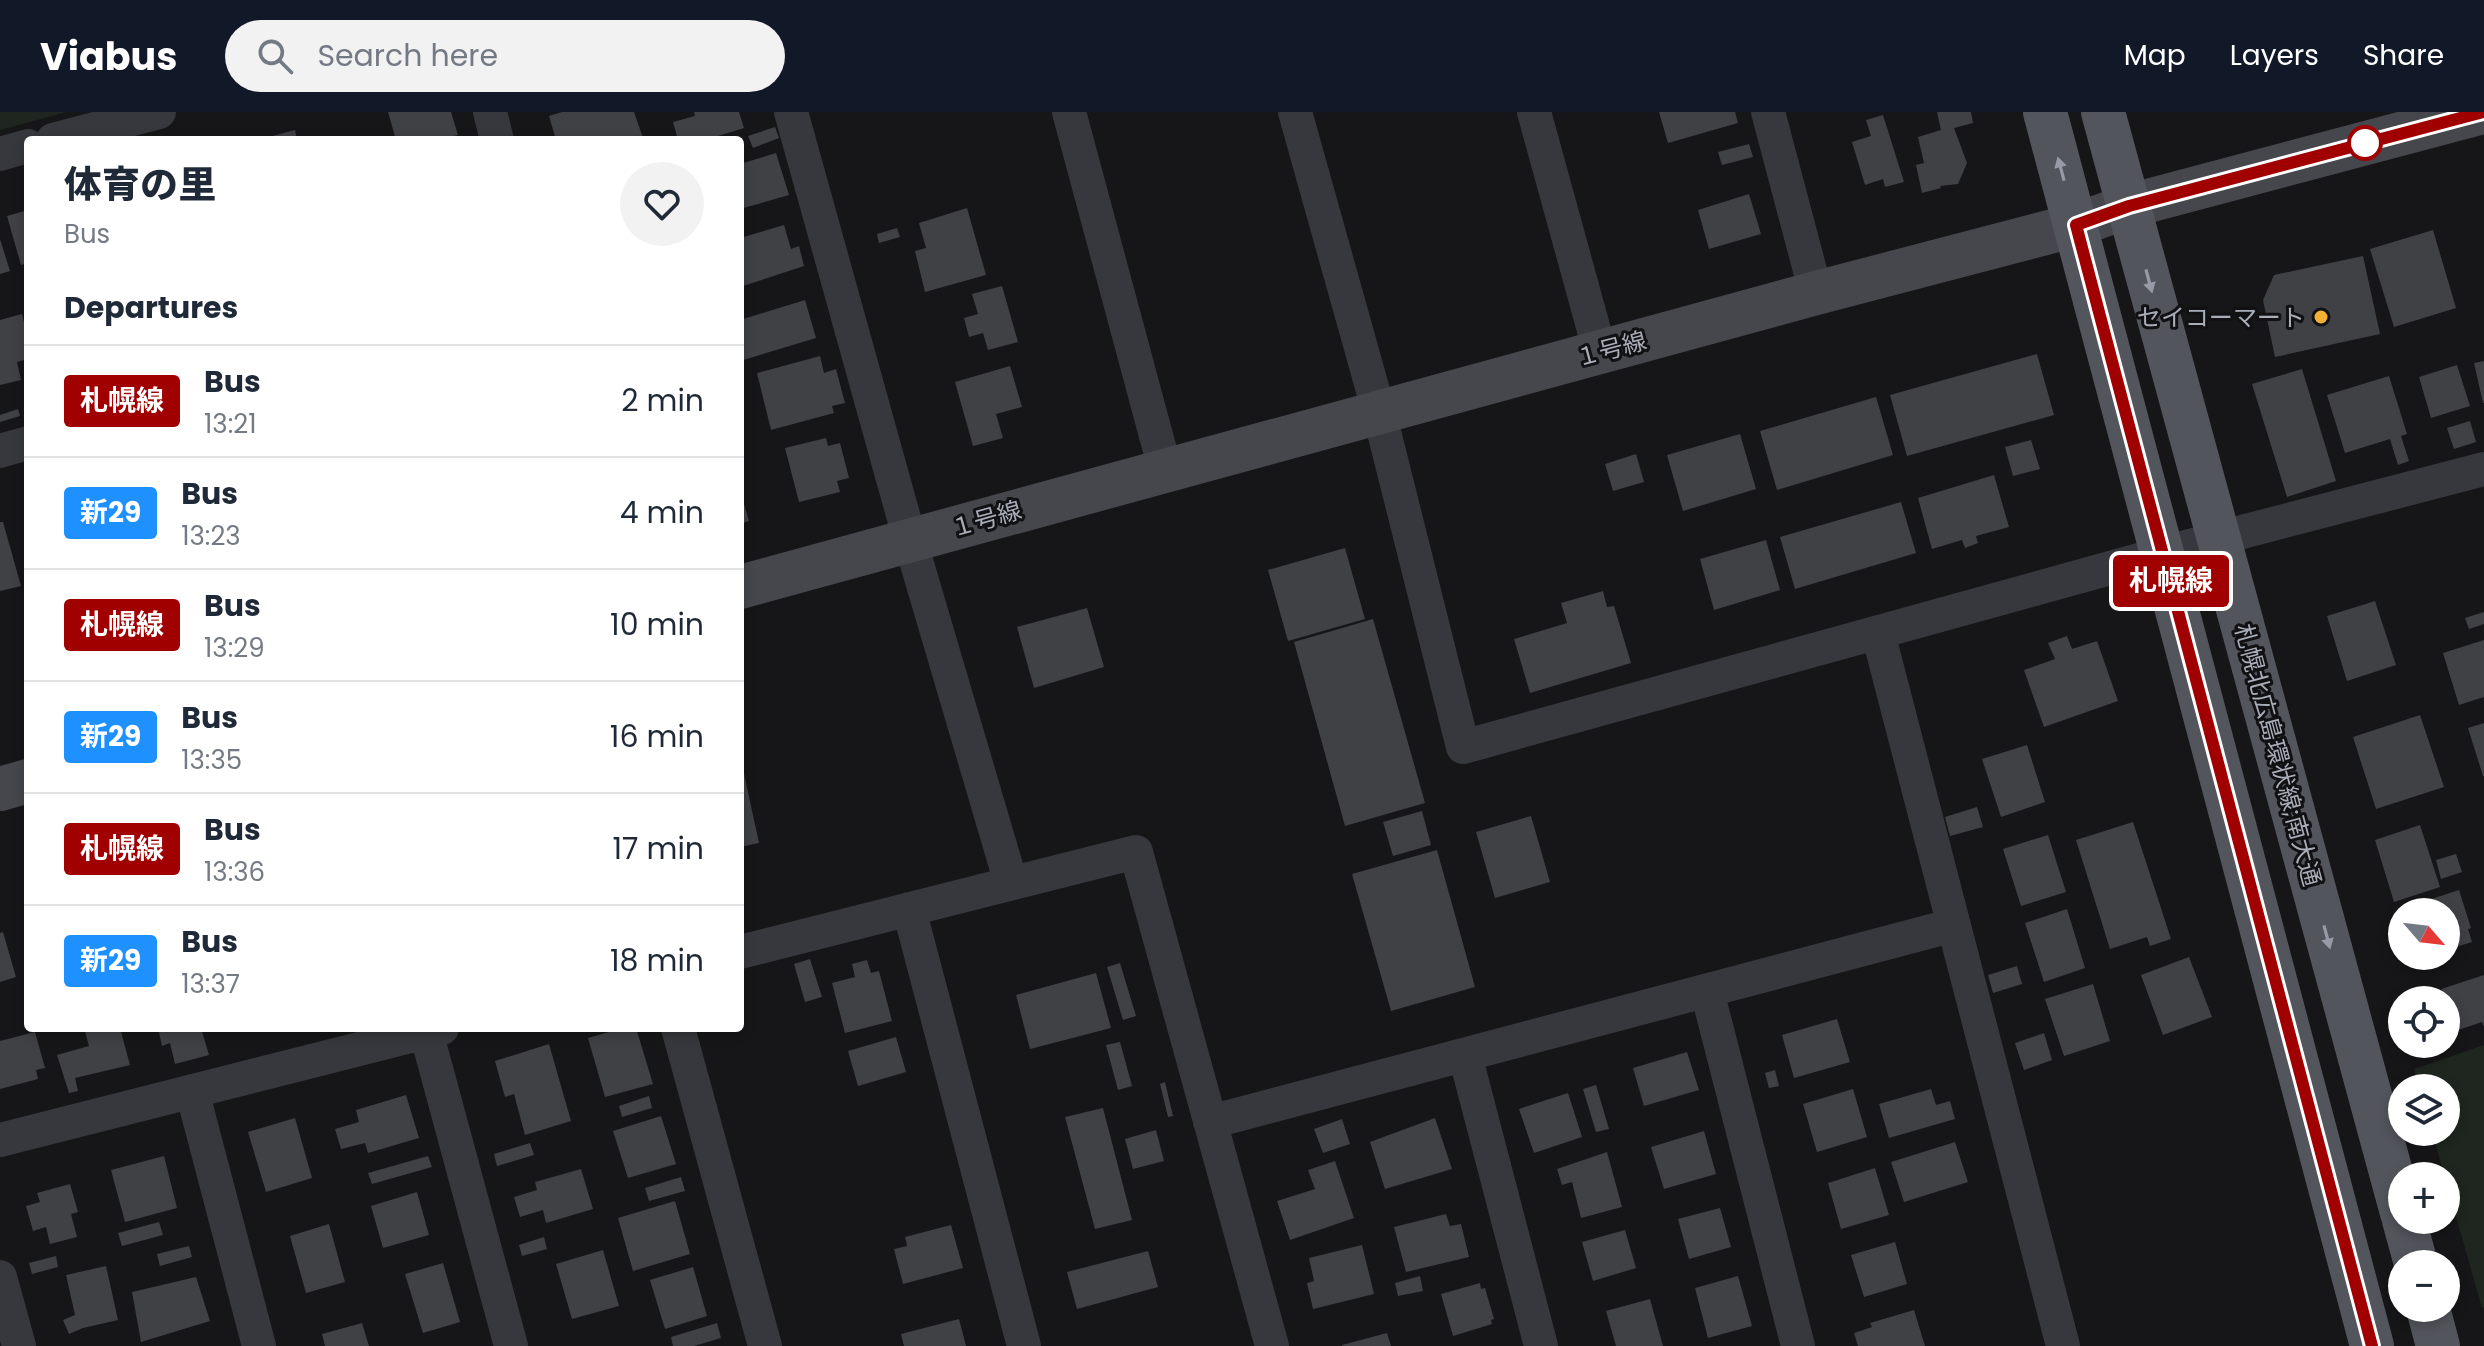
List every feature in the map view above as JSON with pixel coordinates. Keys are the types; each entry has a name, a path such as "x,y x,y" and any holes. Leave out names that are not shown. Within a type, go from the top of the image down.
{"main road":[{"path":"2045,112 2372,1346"},
{"name":"札幌北広島環状線;南大通","path":"2103,112 2388,1162"},
{"path":"2432,1322 2438,1346"}],"street":[{"path":"68,136 159,112"},
{"path":"490,112 496,136"},
{"path":"791,112 910,540 1011,883"},
{"path":"1069,112 1165,469"},
{"path":"1295,112 1379,412 1463,747 2219,538 2484,469"},
{"path":"1534,112 1600,352"},
{"path":"1768,112 1816,293"},
{"name":"１号線","path":"744,586 1165,469 2076,225 2129,206 2463,115"},
{"path":"0,154 24,147"},
{"path":"0,451 24,444"},
{"path":"1878,633 2063,1346"},
{"path":"0,789 24,782"},
{"path":"744,951 1136,852 1272,1346"},
{"path":"909,909 1024,1346"},
{"path":"1210,1122 1954,925"},
{"path":"1707,991 1798,1346"},
{"path":"0,1140 419,1032"},
{"path":"432,1032 511,1346"},
{"path":"679,1032 765,1346"},
{"path":"1465,1055 1541,1346"},
{"path":"192,1091 259,1346"},
{"path":"0,1277 19,1346"}],"shaded area":[{"path":"0,112 67,112 0,130"},
{"path":"2484,1045 2482,1308 2460,1231 2460,1162 2441,1162 2436,1146 2460,1146 2460,1074 2415,1074 2414,1069 2446,1058 2460,1058 2460,1053"}],"building":[{"path":"388,112 451,112 458,135 454,136 395,136"},
{"path":"562,112 634,112 642,136 555,136 549,116"},
{"path":"694,112 739,112 744,128 718,136 677,136 673,122 695,116"},
{"path":"1659,112 1735,112 1738,123 1668,143"},
{"path":"1937,112 1971,112 1973,123 1954,128 1967,163 1958,184 1940,186 1922,193 1916,165 1924,163 1918,137 1941,130"},
{"path":"1883,115 1904,182 1885,187 1883,179 1865,185 1852,142 1871,136 1866,120"},
{"path":"775,127 779,138 753,148 748,136"},
{"path":"295,130 296,136 272,136"},
{"path":"1749,144 1753,157 1722,165 1718,152"},
{"path":"776,153 789,195 744,208 744,163"},
{"path":"1749,194 1761,234 1709,249 1698,210"},
{"path":"967,208 986,275 925,292 915,251 926,248 919,223"},
{"path":"24,211 24,264 21,265 7,216"},
{"path":"784,225 791,249 799,246 804,266 744,286 744,237"},
{"path":"897,228 900,237 879,243 877,234"},
{"path":"2433,230 2456,308 2394,327 2370,249"},
{"path":"0,239 10,271 0,274"},
{"name":"セイコーマート","path":"2363,256 2380,334 2275,357 2263,300 2274,275"},
{"path":"1002,286 1018,342 988,350 983,333 969,337 964,318 978,314 972,294"},
{"path":"805,300 816,338 744,360 744,319"},
{"path":"22,314 24,360 17,362 21,380 0,385 0,320"},
{"path":"2037,354 2054,415 1907,456 1890,395"},
{"path":"820,356 824,373 836,369 845,403 832,406 834,413 771,430 757,373"},
{"path":"2484,361 2484,403 2483,403 2474,363"},
{"path":"2457,365 2470,406 2431,418 2419,377"},
{"path":"1010,366 1022,407 996,414 1003,438 973,446 955,382"},
{"path":"2302,369 2336,481 2287,497 2252,384"},
{"path":"2389,376 2407,434 2401,436 2409,461 2398,465 2390,439 2345,453 2327,395"},
{"path":"1876,397 1893,455 1777,490 1760,431"},
{"path":"18,409 20,416 0,422 0,415"},
{"path":"2470,421 2476,442 2454,449 2447,428"},
{"path":"1740,434 1756,489 1683,511 1667,455"},
{"path":"826,438 828,446 840,443 849,478 837,481 840,492 799,502 785,448"},
{"path":"2031,440 2040,469 2013,476 2005,447"},
{"path":"1636,454 1644,482 1613,491 1605,464"},
{"path":"1994,475 2009,527 1976,536 1978,543 1965,548 1962,540 1932,549 1918,498"},
{"path":"1901,502 1916,553 1795,589 1780,537"},
{"path":"744,504 749,521 744,523"},
{"path":"0,522 3,522 21,586 0,591"},
{"path":"1766,540 1780,590 1714,610 1700,559"},
{"path":"1345,548 1365,619 1288,641 1268,570"},
{"path":"1603,591 1607,607 1614,606 1631,663 1530,693 1514,639 1567,623 1561,603"},
{"path":"2375,601 2396,665 2347,681 2327,616"},
{"path":"1087,608 1104,667 1034,688 1017,627"},
{"path":"2484,612 2484,624 2469,629 2465,618"},
{"path":"1373,619 1425,803 1345,826 1294,642"},
{"path":"2067,636 2072,649 2097,641 2118,701 2044,727 2024,670 2055,659 2048,643"},
{"path":"2484,640 2484,697 2459,705 2443,653"},
{"path":"2420,715 2444,787 2376,809 2353,737"},
{"path":"2484,723 2484,776 2483,776 2468,728"},
{"path":"2027,745 2045,802 2001,817 1982,759"},
{"path":"744,774 759,843 744,846"},
{"path":"1977,807 1983,827 1950,836 1945,817"},
{"path":"1422,811 1431,845 1393,856 1383,822"},
{"path":"1531,816 1550,882 1495,898 1476,832"},
{"path":"2133,822 2171,939 2150,946 2147,937 2110,949 2076,840"},
{"path":"2420,825 2440,887 2406,898 2393,898 2375,840"},
{"path":"2048,835 2066,892 2021,906 2003,849"},
{"path":"1437,850 1475,987 1391,1011 1352,874"},
{"path":"2456,854 2462,872 2441,879 2436,860"},
{"path":"2459,890 2471,928 2468,929 2472,942 2460,946 2460,898 2434,898"},
{"path":"2067,909 2085,968 2044,982 2025,923"},
{"path":"3,932 16,977 0,982 0,933"},
{"path":"2189,957 2212,1017 2163,1035 2141,975"},
{"path":"810,959 822,997 805,1002 794,964"},
{"path":"867,960 871,973 879,971 892,1021 845,1033 832,983 855,977 852,964"},
{"path":"1120,963 1136,1016 1123,1020 1107,967"},
{"path":"2017,966 2022,984 1993,993 1988,975"},
{"path":"1096,973 1111,1028 1030,1049 1016,995"},
{"path":"2484,975 2484,1027 2482,1022 2460,1029 2460,986 2450,986"},
{"path":"2093,984 2110,1041 2064,1056 2045,999"},
{"path":"1837,1019 1850,1062 1794,1078 1782,1035"},
{"path":"35,1032 45,1068 36,1070 38,1079 0,1089 0,1041"},
{"path":"85,1032 121,1032 130,1065 75,1078 78,1091 69,1093 57,1055 89,1046"},
{"path":"159,1032 202,1032 209,1055 175,1064 170,1043 162,1046"},
{"path":"609,1032 637,1032 653,1084 605,1097 588,1038"},
{"path":"2044,1033 2052,1060 2024,1070 2015,1043"},
{"path":"896,1037 906,1072 858,1086 848,1051"},
{"path":"1120,1042 1132,1086 1118,1090 1106,1045"},
{"path":"549,1044 571,1121 525,1135 514,1094 505,1097 495,1061"},
{"path":"1687,1052 1699,1090 1644,1106 1633,1068"},
{"path":"1775,1070 1779,1086 1769,1088 1765,1073"},
{"path":"1165,1082 1173,1116 1168,1117 1160,1084"},
{"path":"1596,1085 1609,1129 1596,1132 1583,1089"},
{"path":"1853,1089 1867,1137 1817,1152 1803,1104"},
{"path":"1931,1089 1936,1105 1950,1101 1955,1119 1889,1138 1879,1104"},
{"path":"1568,1093 1582,1137 1534,1153 1519,1109"},
{"path":"406,1095 419,1138 368,1153 365,1143 341,1149 335,1129 359,1122 356,1110"},
{"path":"649,1096 652,1108 622,1117 619,1106"},
{"path":"1103,1108 1132,1220 1095,1229 1065,1117"},
{"path":"661,1116 676,1164 628,1178 613,1131"},
{"path":"295,1118 312,1178 266,1192 248,1132"},
{"path":"1435,1118 1452,1169 1385,1189 1370,1142"},
{"path":"1342,1119 1350,1144 1323,1153 1314,1129"},
{"path":"1156,1130 1164,1161 1133,1169 1125,1139"},
{"path":"1704,1131 1716,1174 1664,1189 1651,1147"},
{"path":"1955,1142 1968,1182 1904,1202 1891,1162"},
{"path":"530,1143 534,1155 497,1166 494,1154"},
{"path":"1607,1152 1622,1207 1581,1218 1572,1182 1562,1185 1557,1169"},
{"path":"164,1156 177,1208 125,1222 111,1170"},
{"path":"428,1156 432,1167 372,1184 368,1173"},
{"path":"1335,1161 1354,1218 1290,1240 1277,1201 1315,1189 1308,1170"},
{"path":"1875,1168 1889,1215 1841,1229 1828,1183"},
{"path":"581,1169 593,1209 546,1223 543,1210 520,1217 514,1197 537,1190 535,1182"},
{"path":"681,1177 685,1191 649,1201 645,1188"},
{"path":"70,1184 78,1212 71,1214 77,1237 50,1244 46,1227 33,1231 26,1206 40,1202 37,1193"},
{"path":"417,1192 429,1235 383,1248 371,1206"},
{"path":"675,1201 690,1254 633,1271 618,1218"},
{"path":"1720,1208 1731,1247 1689,1259 1678,1219"},
{"path":"1446,1214 1450,1226 1461,1224 1469,1257 1406,1272 1394,1227"},
{"path":"159,1222 163,1235 122,1246 118,1233"},
{"path":"329,1224 345,1282 306,1293 290,1236"},
{"path":"951,1225 963,1268 903,1284 894,1249 907,1246 905,1237"},
{"path":"1625,1230 1636,1268 1593,1281 1582,1242"},
{"path":"544,1237 547,1249 522,1256 519,1245"},
{"path":"1895,1242 1907,1284 1864,1297 1851,1255"},
{"path":"1362,1245 1374,1294 1313,1309 1307,1283 1314,1281 1309,1258"},
{"path":"189,1246 192,1257 160,1266 157,1254"},
{"path":"603,1250 619,1306 572,1319 556,1264"},
{"path":"1148,1251 1158,1287 1077,1309 1067,1272"},
{"path":"56,1256 58,1267 32,1274 29,1263"},
{"path":"443,1263 460,1322 423,1333 405,1274"},
{"path":"106,1266 118,1320 69,1334 63,1320 75,1315 66,1275"},
{"path":"693,1267 707,1316 665,1329 650,1280"},
{"path":"1420,1276 1423,1291 1398,1296 1395,1283"},
{"path":"1738,1276 1752,1326 1708,1338 1695,1288"},
{"path":"196,1277 210,1321 141,1342 132,1292"},
{"path":"1480,1283 1481,1289 1485,1288 1494,1319 1491,1320 1492,1324 1453,1336 1441,1294"},
{"path":"1650,1299 1663,1346 1616,1346 1606,1311"},
{"path":"1914,1310 1925,1346 1858,1346 1854,1333 1872,1327 1870,1323"},
{"path":"959,1319 966,1346 904,1346 901,1334"},
{"path":"362,1323 369,1346 325,1346 322,1334"},
{"path":"717,1323 721,1338 694,1346 673,1346 671,1337"},
{"path":"1387,1333 1391,1346 1342,1346 1342,1345"}],"bus line":[{"name":"札幌線","path":"2372,1346 2076,225 2129,206 2483,112"}],"place":[{"name":"セイコーマート","path":"2321,317"}]}
